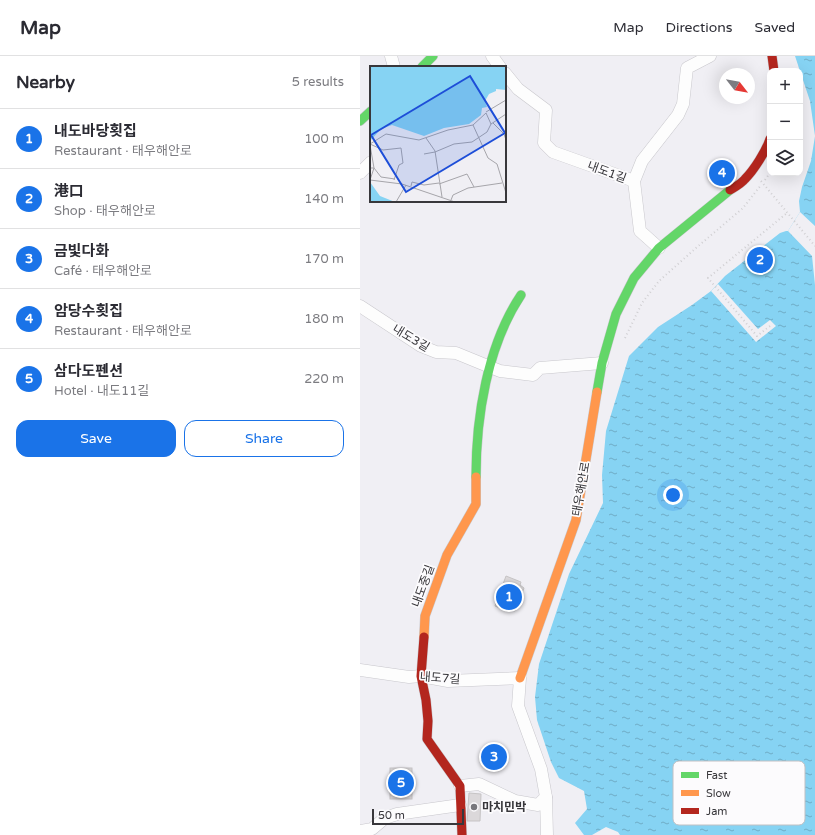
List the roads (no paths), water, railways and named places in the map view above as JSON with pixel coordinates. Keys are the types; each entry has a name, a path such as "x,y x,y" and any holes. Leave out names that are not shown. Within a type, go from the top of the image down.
{"street":[{"path":"391,56 394,66"},
{"path":"423,66 433,56"},
{"path":"492,56 499,66"},
{"name":"내도1길","path":"506,75 518,89 546,110 544,143 553,152 634,181 642,161 678,115 683,104 687,68 710,56"},
{"path":"772,56 774,68"},
{"path":"360,121 370,113"},
{"name":"태우해안로","path":"547,835 546,797 541,769 518,706 520,678 576,520 602,363 616,314 634,278 659,248 722,196 745,180 768,145 769,140"},
{"path":"360,173 370,163"},
{"path":"634,181 640,231 659,248"},
{"path":"489,366 511,310 521,295"},
{"name":"내도3길","path":"360,306 421,346 436,352 456,353 500,371 532,375 540,368 602,363"},
{"name":"내도중길","path":"460,786 427,739 428,721 426,700 421,676 425,616 447,554 476,504 476,458 480,415 489,366"},
{"name":"내도7길","path":"360,670 409,677 421,676 448,681 520,678"},
{"path":"462,835 460,786 479,784 515,800 538,805 546,797"},
{"path":"360,831 372,830 385,818 396,814 460,805"}],"water":[{"path":"795,56 815,56 815,136 810,101 803,80 803,68 799,68"},
{"path":"815,136 815,835 620,835 618,832 606,827 592,835 584,835 575,823 587,809 584,791 559,778 551,762 537,720 535,697 539,664 569,574 603,503 602,475 606,431 629,356 658,327 711,291 725,276 780,233 788,231 800,212 799,201 802,187 811,161"}],"place":[{"name":"암당수횟집","path":"722,173"},
{"name":"港口","path":"760,260"},
{"name":"내도바당횟집","path":"509,597"},
{"name":"금빛다화","path":"494,757"},
{"name":"삼다도펜션","path":"401,783"},
{"name":"마치민박","path":"474,807"}]}
